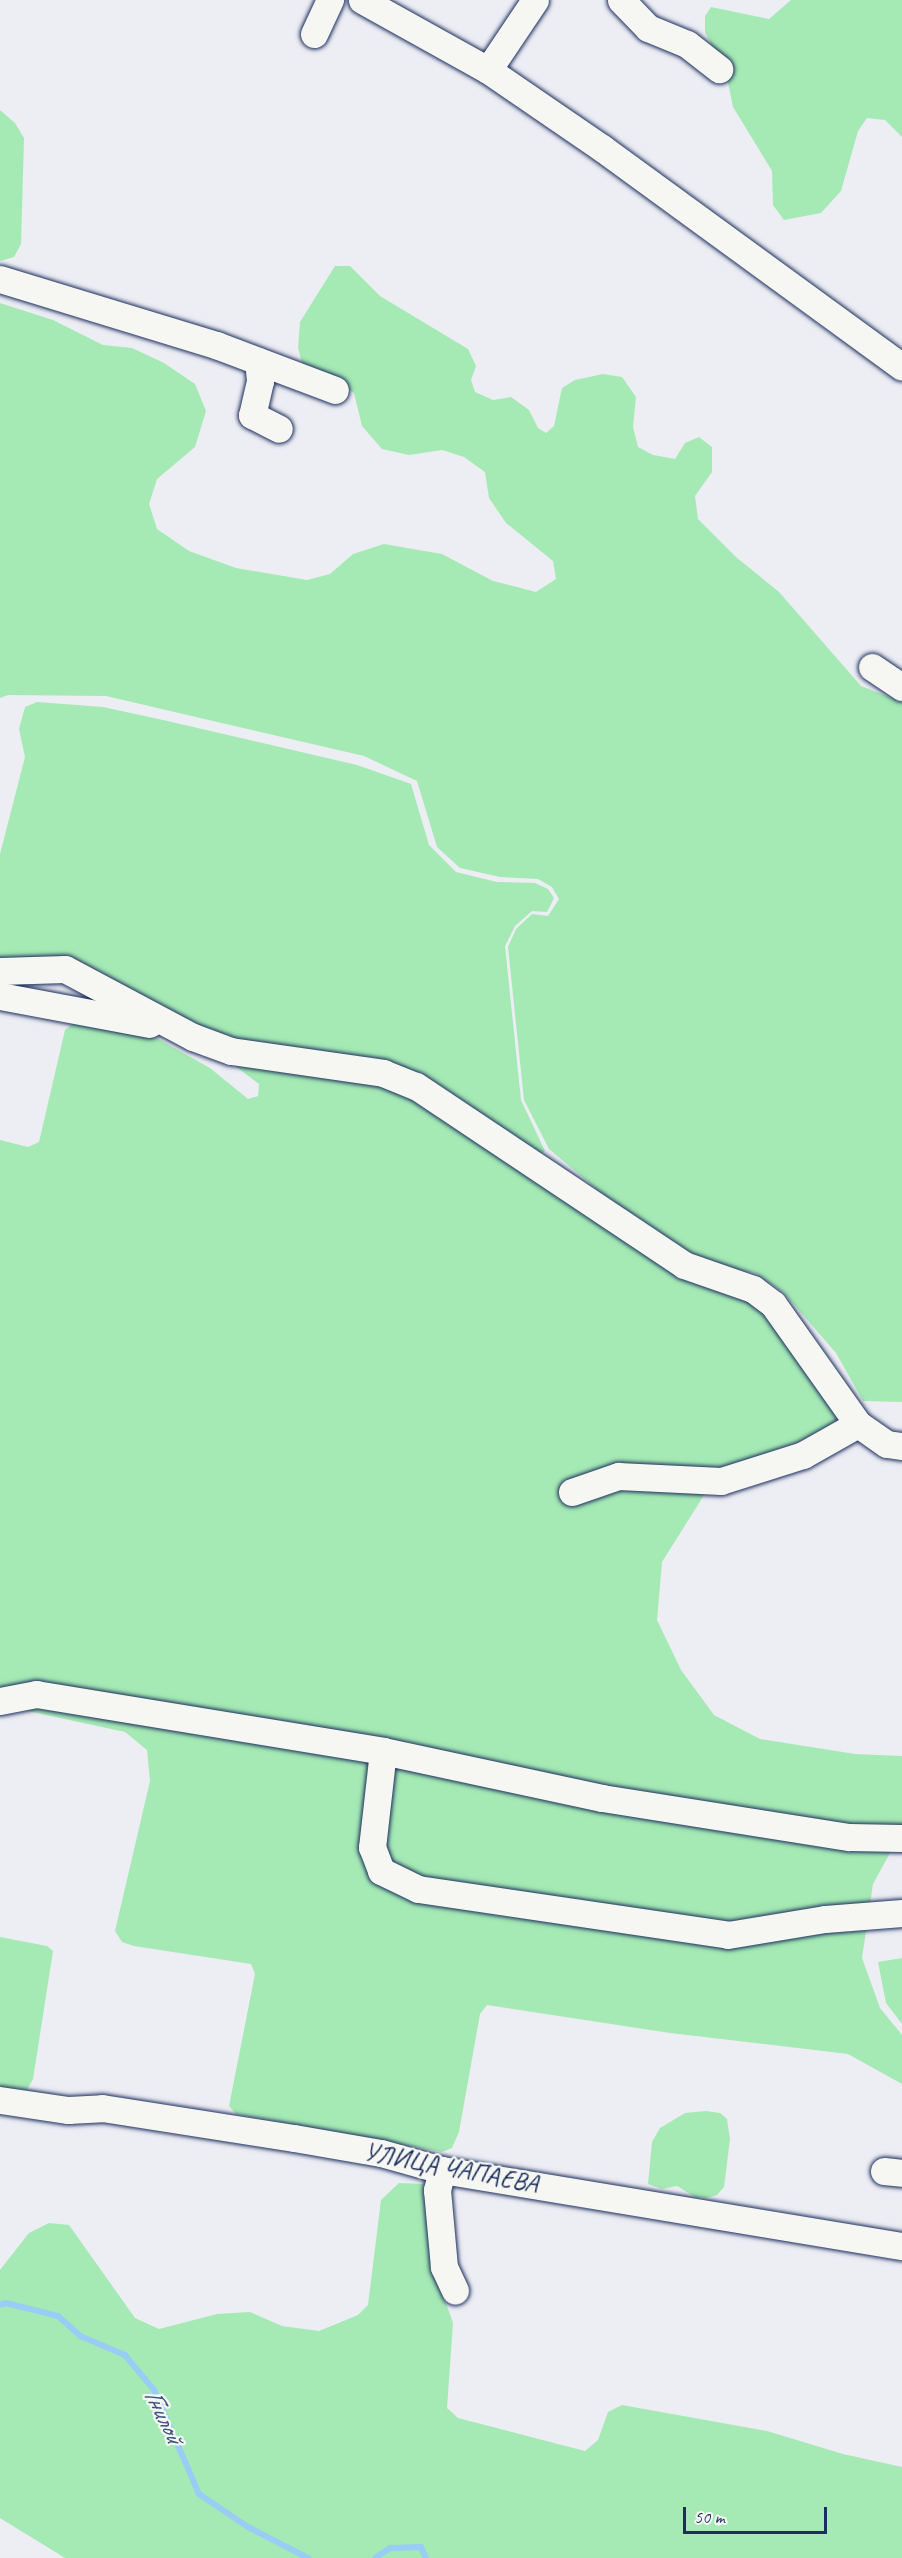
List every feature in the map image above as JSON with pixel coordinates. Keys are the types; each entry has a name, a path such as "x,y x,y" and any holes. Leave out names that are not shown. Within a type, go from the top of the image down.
{"street":[{"path":"314,34 330,0"},
{"path":"362,0 488,70 602,148 902,367"},
{"path":"488,70 535,0"},
{"path":"621,0 648,28 687,44 719,69"},
{"path":"0,279 258,361 335,390"},
{"path":"258,361 260,381 253,401 252,415 279,429"},
{"path":"872,667 902,687"},
{"path":"0,971 65,969 193,1037"},
{"path":"0,996 97,1013 193,1037 231,1051 383,1073 416,1086 684,1266 753,1289 774,1304 858,1424 887,1444 902,1446"},
{"path":"572,1492 618,1476 721,1481 803,1455 858,1424"},
{"path":"0,1701 36,1694 382,1751 602,1798 849,1837 902,1838"},
{"path":"382,1751 372,1846 381,1871 418,1889 728,1935 825,1919 902,1913"},
{"name":"УЛИЦА ЧАПАЕВА","path":"0,2100 68,2110 102,2108 294,2138 381,2153 442,2170 900,2244"},
{"path":"442,2170 437,2190 444,2267 454,2291"}],"green space":[{"path":"791,0 902,0 902,137 885,120 867,118 858,131 841,191 821,213 784,220 773,205 772,171 733,107 727,78 705,32 705,16 711,7 769,19"},
{"path":"0,110 15,123 24,138 21,244 14,257 0,261"},
{"path":"335,266 350,266 380,296 468,349 476,366 471,380 475,392 493,400 511,397 529,410 538,428 546,433 554,426 562,388 575,380 603,374 622,377 636,397 633,427 638,447 653,455 675,459 685,443 699,437 712,447 712,472 695,496 698,519 736,557 779,592 861,686 902,702 902,1402 863,1401 836,1353 783,1292 755,1273 724,1268 687,1255 638,1224 549,1149 524,1100 508,947 516,929 532,914 548,916 559,899 552,887 538,879 500,877 460,868 437,847 417,781 364,756 106,696 8,695 0,698 0,303 53,320 103,345 132,348 164,363 195,384 206,411 195,447 157,479 149,504 157,529 189,551 236,568 307,580 330,574 353,554 384,544 442,554 493,581 536,592 556,579 553,561 506,523 489,498 485,472 464,457 442,450 409,455 382,449 362,426 354,393 302,363 298,348 300,322"},
{"path":"37,702 103,707 163,720 357,765 411,784 429,845 456,872 497,882 535,883 548,889 554,898 547,912 532,911 515,926 505,946 521,1100 545,1151 539,1155 419,1081 232,1042 146,1004 0,962 0,854 25,757 19,729 25,707"},
{"path":"77,1020 144,1031 210,1068 248,1099 258,1096 259,1084 230,1062 383,1079 752,1292 838,1410 835,1424 820,1434 720,1471 565,1484 559,1493 564,1500 618,1487 706,1492 662,1562 657,1620 681,1670 714,1715 760,1739 855,1754 902,1756 902,1831 873,1884 862,1958 880,2008 902,2035 902,2084 848,2054 670,2033 487,2005 480,2014 459,2132 452,2148 442,2152 236,2114 229,2106 255,1974 251,1964 134,1946 122,1942 115,1931 150,1781 147,1750 125,1732 0,1705 0,1140 28,1147 39,1142 65,1030"},
{"path":"0,1937 47,1946 53,1951 33,2079 27,2090 0,2089"},
{"path":"902,1958 902,2024 886,2003 878,1962"},
{"path":"706,2111 720,2113 727,2119 730,2139 724,2187 717,2195 706,2198 695,2197 677,2186 662,2189 648,2184 652,2142 660,2128 685,2113"},
{"path":"399,2183 423,2184 430,2192 431,2260 453,2323 447,2408 458,2418 585,2451 598,2440 608,2412 622,2405 767,2431 843,2454 902,2467 902,2558 65,2558 0,2518 0,2270 29,2233 49,2223 69,2225 135,2318 159,2329 217,2314 250,2312 282,2326 319,2331 358,2315 368,2305 381,2200"}],"waterway":[{"name":"Гнилой","path":"0,2305 6,2303 58,2316 80,2336 125,2355 154,2390 199,2494 248,2527 308,2558"},
{"name":"Гнилой","path":"375,2558 390,2548 421,2547 426,2558"}]}
